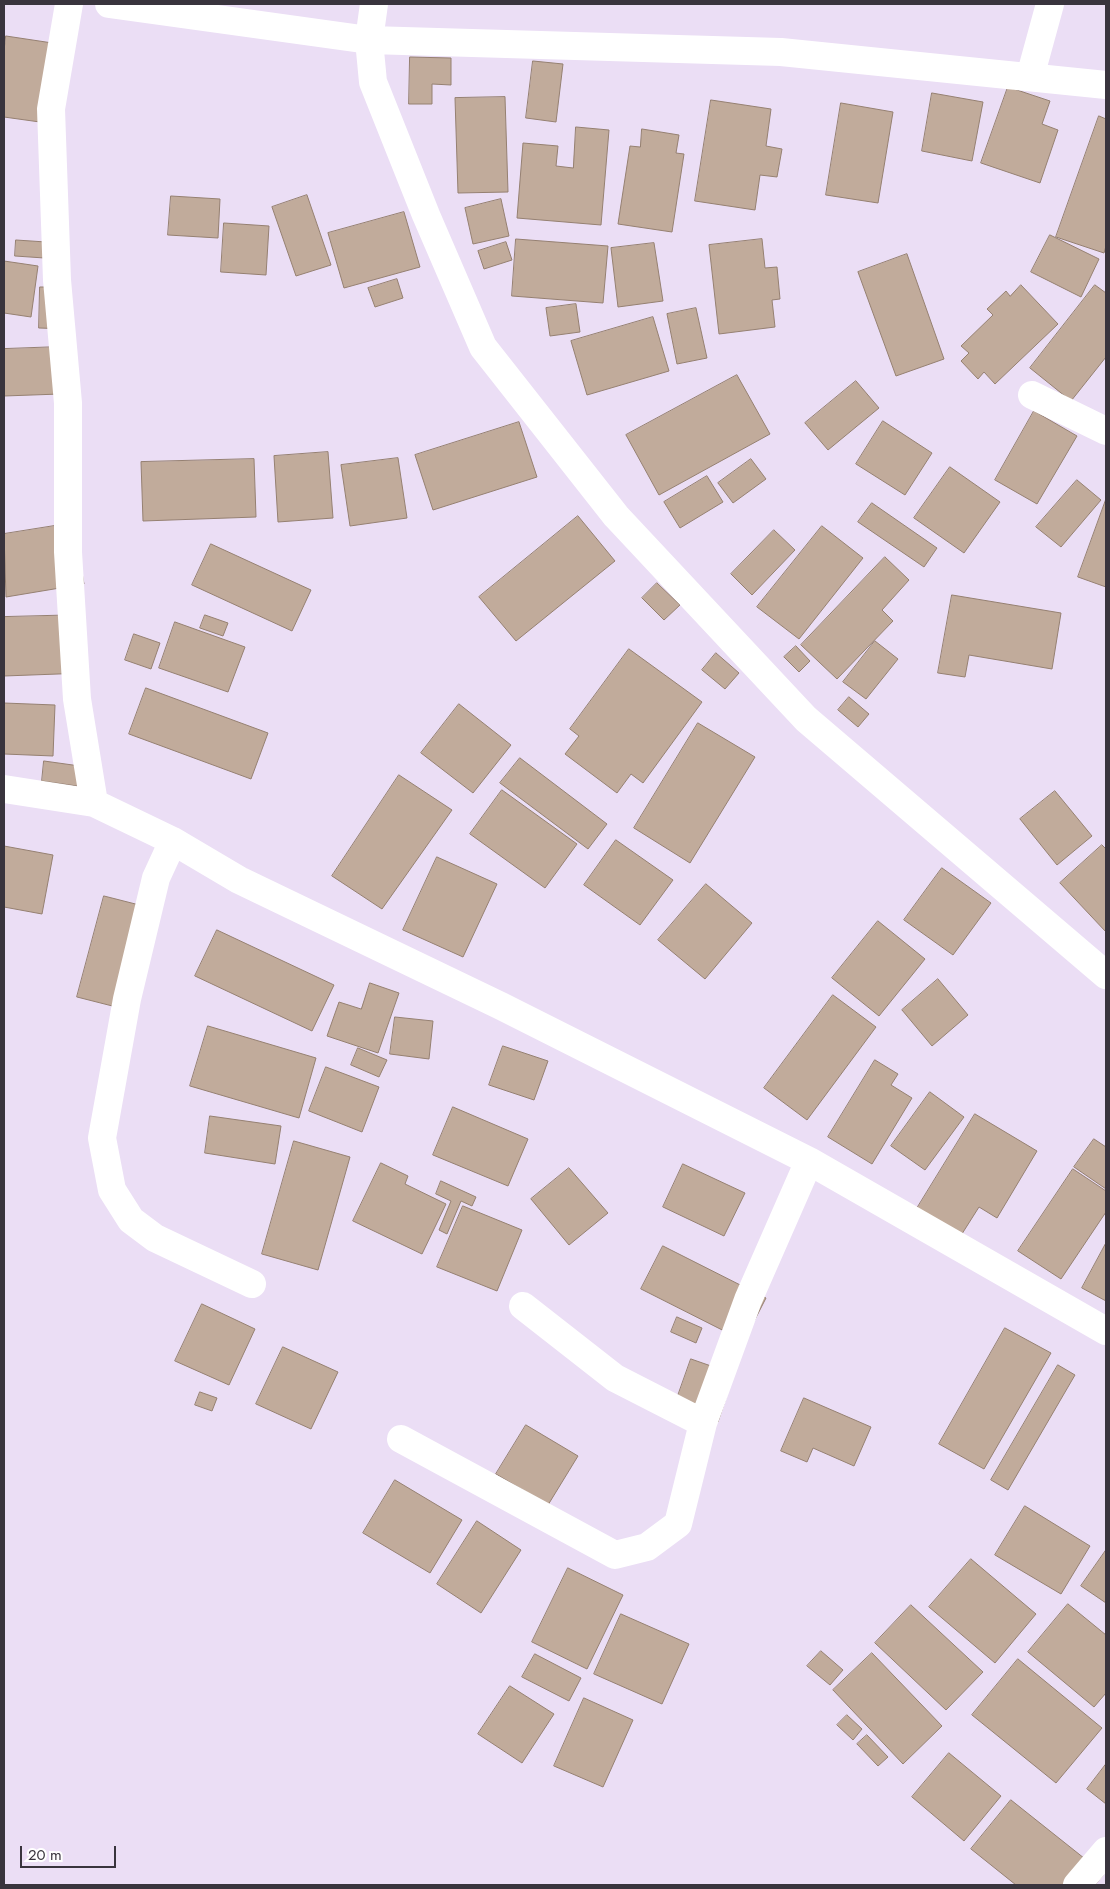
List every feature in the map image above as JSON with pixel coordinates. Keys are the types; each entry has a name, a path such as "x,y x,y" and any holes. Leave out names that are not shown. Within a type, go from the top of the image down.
{"street":[{"path":"69,4 51,109 58,280 68,403 68,552 76,680 94,803"},
{"path":"109,4 369,40 781,52 1106,85"},
{"path":"374,4 369,40 373,82 426,215 483,347 616,516 806,718 1106,975"},
{"path":"1030,77 1050,4"},
{"path":"1032,395 1106,431"},
{"path":"4,789 94,803 173,841 239,880 501,1006 810,1160 1106,1331"},
{"path":"173,841 156,878 151,897 127,999 102,1138 112,1190 131,1220 155,1238 252,1284"},
{"path":"401,1439 615,1555 648,1546 678,1524 703,1423 748,1300 810,1160"},
{"path":"523,1306 615,1378 703,1423"},
{"path":"1078,1885 1106,1852"}],"building":[{"path":"6,36 59,44 47,123 4,117 4,51"},
{"path":"410,57 451,58 451,85 432,84 432,104 409,104"},
{"path":"533,61 563,64 556,122 526,118"},
{"path":"1008,87 1050,101 1042,124 1058,130 1040,183 981,163"},
{"path":"932,93 983,102 972,161 922,151"},
{"path":"505,97 508,192 458,193 455,98"},
{"path":"711,100 771,109 766,146 782,149 777,177 760,175 755,210 695,201"},
{"path":"841,103 893,112 878,203 826,195"},
{"path":"1099,116 1106,119 1106,246 1104,253 1056,237"},
{"path":"576,127 609,130 601,225 517,218 523,143 558,146 556,166 573,168"},
{"path":"642,129 679,135 676,153 684,154 672,232 618,224 630,146 640,147"},
{"path":"307,195 331,265 296,276 272,207"},
{"path":"171,196 220,199 218,238 168,235"},
{"path":"501,199 509,236 473,244 465,208"},
{"path":"404,212 420,267 344,288 328,233"},
{"path":"224,223 269,226 266,275 221,272"},
{"path":"1050,235 1099,259 1081,297 1031,272"},
{"path":"516,239 608,246 603,303 512,296"},
{"path":"762,239 765,268 777,267 780,299 772,300 775,327 719,334 709,245"},
{"path":"16,240 61,243 59,259 15,256"},
{"path":"506,242 512,260 484,269 478,251"},
{"path":"654,243 663,301 618,307 611,248"},
{"path":"907,254 944,359 896,376 858,272"},
{"path":"4,261 38,266 31,317 4,313"},
{"path":"397,279 403,298 375,307 368,288"},
{"path":"1021,285 1058,324 995,384 984,372 978,379 961,361 969,353 961,346 993,315 987,309 1006,291 1010,296"},
{"path":"1095,285 1106,293 1106,357 1071,401 1030,368"},
{"path":"40,287 70,287 68,329 39,328"},
{"path":"576,304 580,332 550,336 546,308"},
{"path":"696,308 707,358 677,364 667,314"},
{"path":"653,317 669,371 587,395 571,341"},
{"path":"59,347 60,394 4,396 4,349"},
{"path":"737,375 770,434 659,495 626,435"},
{"path":"856,381 879,408 828,450 805,423"},
{"path":"1034,411 1077,436 1037,504 995,480"},
{"path":"883,421 932,453 905,495 856,464"},
{"path":"519,422 537,477 433,510 415,455"},
{"path":"328,452 333,518 278,522 274,456"},
{"path":"398,458 407,518 350,526 341,465"},
{"path":"254,459 256,517 143,521 141,462"},
{"path":"751,459 766,479 733,503 718,483"},
{"path":"950,467 1000,502 964,553 914,518"},
{"path":"707,476 723,502 680,528 664,502"},
{"path":"1077,480 1101,500 1061,547 1036,527"},
{"path":"1106,499 1106,587 1078,577"},
{"path":"872,503 937,548 924,567 858,522"},
{"path":"578,516 615,561 516,641 479,597"},
{"path":"73,523 84,584 6,597 4,534"},
{"path":"822,526 863,558 799,639 757,607"},
{"path":"774,530 795,550 752,595 731,574"},
{"path":"211,544 311,590 292,631 192,585"},
{"path":"885,557 909,580 882,610 893,621 837,679 801,645"},
{"path":"657,583 680,605 664,620 642,598"},
{"path":"952,595 1061,613 1052,669 969,655 965,677 938,673"},
{"path":"83,615 85,673 4,676 4,617"},
{"path":"205,615 228,623 223,636 200,628"},
{"path":"175,622 245,647 228,692 159,668"},
{"path":"134,634 160,643 151,669 125,660"},
{"path":"875,641 898,659 866,699 843,682"},
{"path":"796,646 810,661 799,672 784,657"},
{"path":"629,649 702,702 643,783 631,774 617,793 565,754 579,736 570,729"},
{"path":"716,653 739,673 725,689 702,670"},
{"path":"146,688 268,733 251,779 129,734"},
{"path":"849,697 869,714 858,727 838,710"},
{"path":"4,703 55,705 53,756 4,754"},
{"path":"459,704 511,745 473,793 421,753"},
{"path":"698,723 755,757 690,863 634,828"},
{"path":"520,758 607,824 588,849 500,783"},
{"path":"44,761 87,767 84,787 42,781"},
{"path":"399,775 452,810 382,909 332,876"},
{"path":"502,790 577,844 545,888 470,834"},
{"path":"1055,791 1092,836 1057,865 1020,819"},
{"path":"616,840 673,880 640,925 584,885"},
{"path":"1102,845 1106,849 1106,932 1060,883"},
{"path":"4,846 53,855 42,914 4,907"},
{"path":"437,857 497,884 463,957 403,930"},
{"path":"942,868 991,903 953,955 904,920"},
{"path":"706,884 752,923 705,979 658,940"},
{"path":"104,896 159,910 132,1011 77,997"},
{"path":"878,921 925,959 879,1016 832,978"},
{"path":"217,930 334,985 312,1031 195,976"},
{"path":"938,979 968,1015 932,1046 902,1010"},
{"path":"370,983 399,993 378,1053 327,1036 339,1002 361,1009"},
{"path":"833,995 876,1027 807,1120 764,1088"},
{"path":"395,1017 433,1021 429,1059 390,1054"},
{"path":"208,1026 316,1058 299,1118 190,1086"},
{"path":"503,1046 548,1061 534,1100 489,1085"},
{"path":"358,1048 387,1060 379,1077 351,1065"},
{"path":"875,1060 898,1074 891,1085 912,1098 872,1164 828,1137"},
{"path":"326,1067 379,1087 362,1132 309,1111"},
{"path":"930,1092 964,1117 925,1170 891,1146"},
{"path":"453,1107 528,1139 508,1186 433,1155"},
{"path":"975,1114 1037,1151 997,1218 979,1207 960,1237 916,1210"},
{"path":"210,1116 281,1126 275,1164 205,1153"},
{"path":"1094,1139 1106,1147 1106,1189 1074,1167"},
{"path":"294,1141 350,1157 318,1270 262,1254"},
{"path":"381,1163 408,1176 405,1184 446,1204 422,1254 353,1221"},
{"path":"683,1164 745,1193 724,1236 663,1207"},
{"path":"569,1168 608,1213 569,1245 531,1199"},
{"path":"1073,1169 1106,1191 1106,1212 1061,1279 1018,1251"},
{"path":"441,1181 476,1197 472,1206 461,1201 447,1234 439,1230 451,1201 436,1194"},
{"path":"463,1206 522,1230 497,1291 437,1267"},
{"path":"1106,1243 1106,1301 1082,1288"},
{"path":"663,1246 766,1298 744,1341 641,1289"},
{"path":"202,1304 255,1329 229,1385 175,1361"},
{"path":"677,1317 702,1328 696,1343 671,1332"},
{"path":"1005,1328 1051,1353 984,1469 939,1444"},
{"path":"283,1347 338,1372 311,1429 256,1404"},
{"path":"691,1359 734,1374 718,1422 674,1407"},
{"path":"1058,1365 1075,1375 1008,1490 991,1480"},
{"path":"200,1392 217,1398 212,1411 195,1405"},
{"path":"804,1398 871,1427 854,1466 813,1448 807,1462 781,1451"},
{"path":"526,1425 578,1456 548,1505 496,1474"},
{"path":"395,1480 462,1520 430,1573 363,1533"},
{"path":"1025,1506 1090,1546 1061,1594 995,1555"},
{"path":"477,1521 521,1550 481,1613 437,1584"},
{"path":"1106,1550 1106,1603 1081,1586"},
{"path":"971,1559 1036,1614 995,1663 929,1607"},
{"path":"568,1568 623,1595 587,1669 532,1642"},
{"path":"1068,1604 1106,1635 1106,1693 1094,1707 1028,1652"},
{"path":"911,1605 983,1672 946,1710 875,1643"},
{"path":"621,1614 689,1644 662,1704 594,1674"},
{"path":"821,1651 843,1670 830,1685 807,1666"},
{"path":"872,1653 942,1726 903,1764 833,1690"},
{"path":"535,1654 581,1678 569,1701 522,1677"},
{"path":"1018,1659 1102,1728 1056,1783 972,1715"},
{"path":"510,1686 554,1714 522,1763 478,1734"},
{"path":"584,1698 633,1720 603,1787 554,1766"},
{"path":"847,1715 862,1729 853,1740 837,1725"},
{"path":"867,1735 888,1757 878,1766 857,1744"},
{"path":"949,1753 1001,1796 964,1841 912,1797"},
{"path":"1106,1764 1106,1804 1087,1789"},
{"path":"1011,1800 1104,1874 1095,1885 1016,1885 971,1849"}]}
